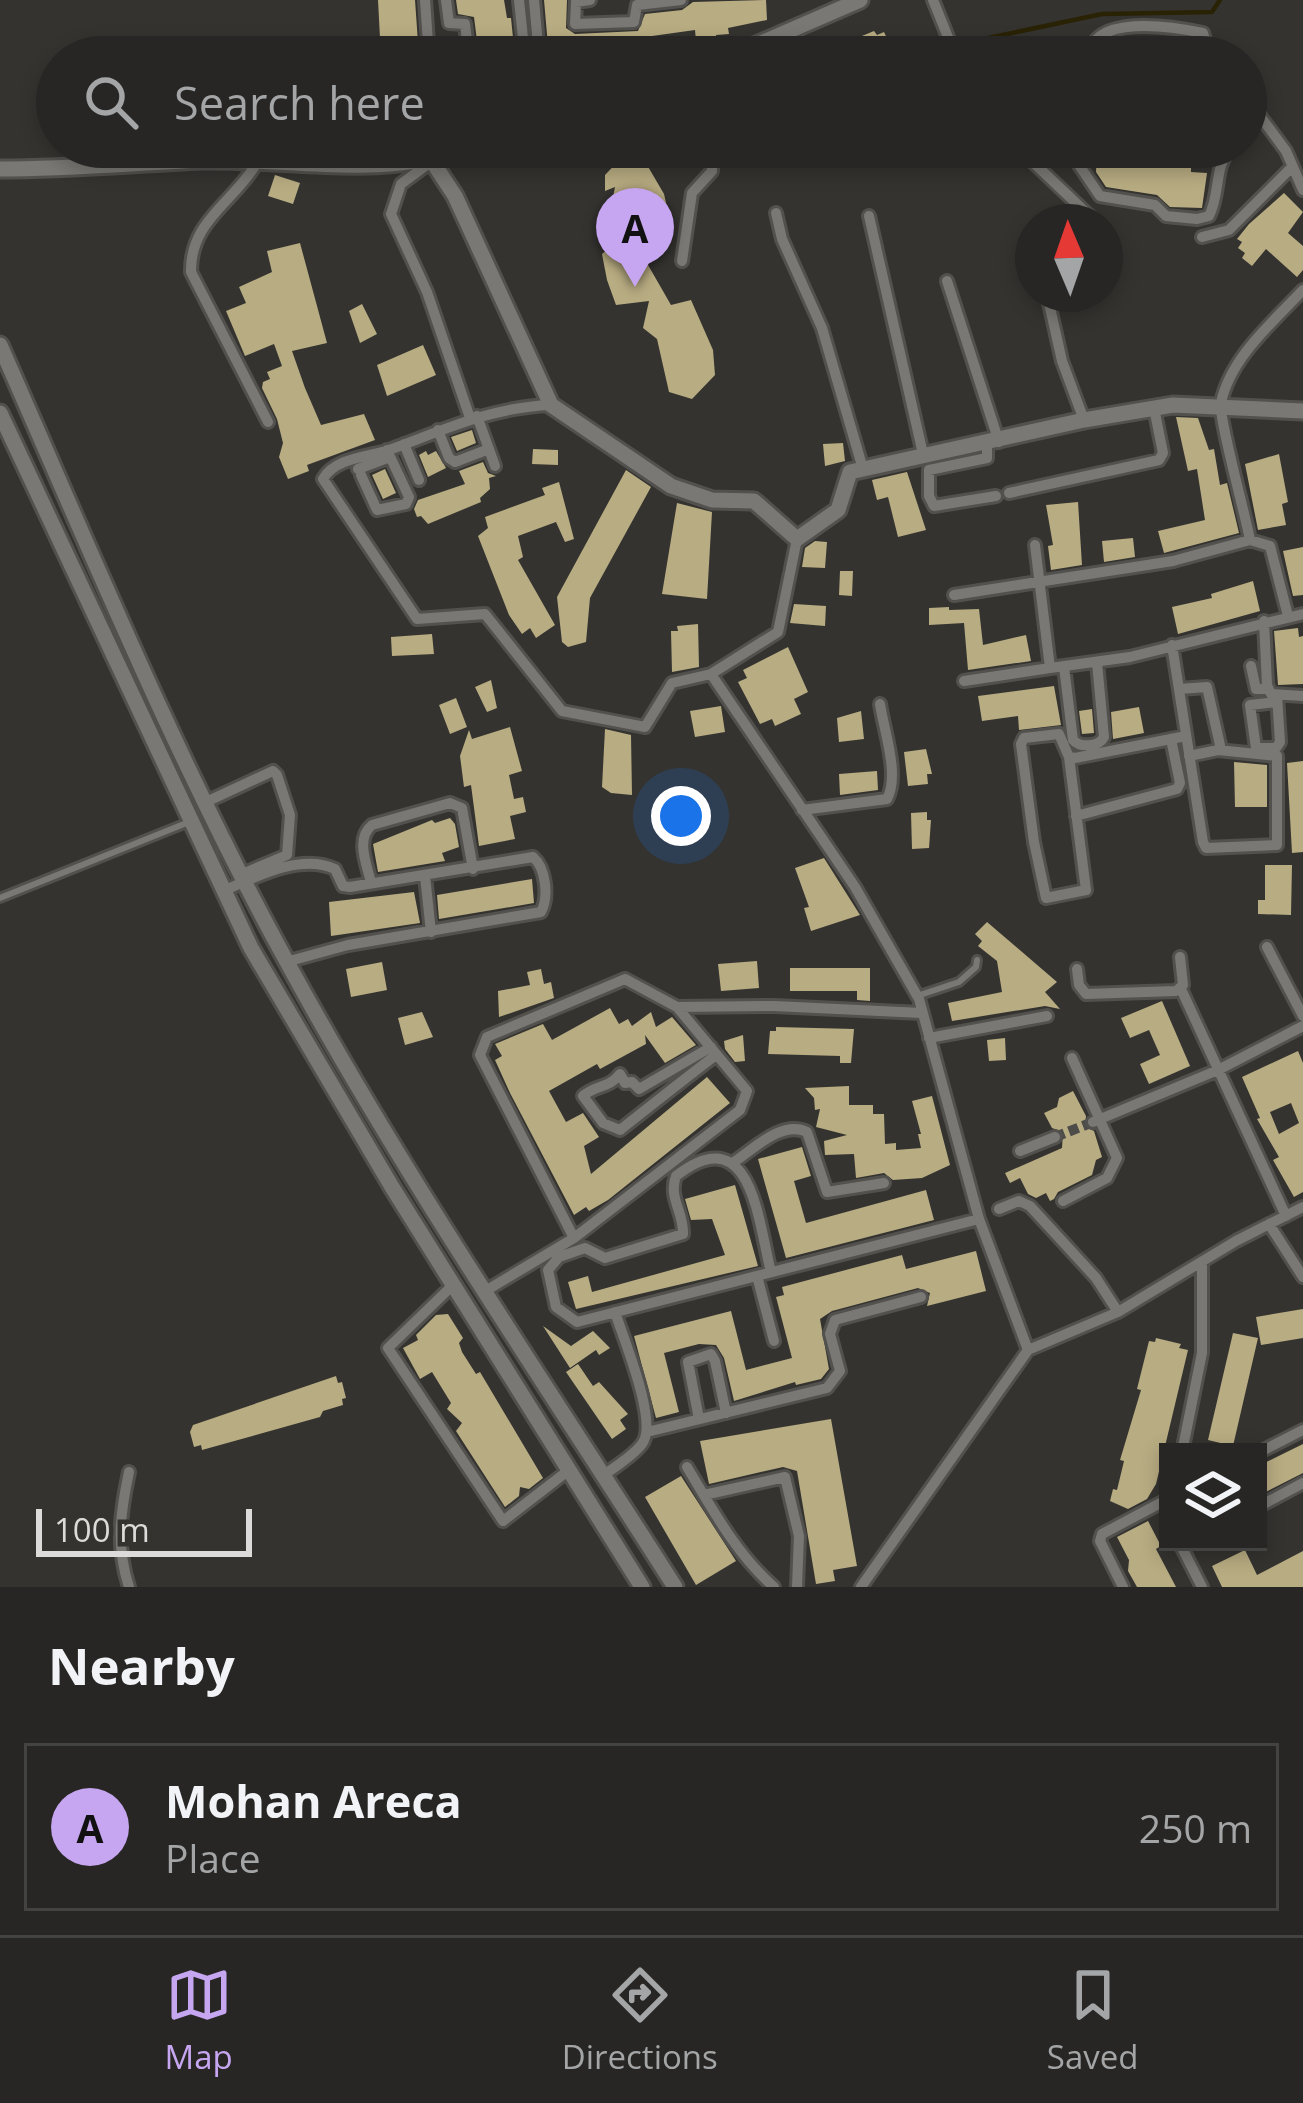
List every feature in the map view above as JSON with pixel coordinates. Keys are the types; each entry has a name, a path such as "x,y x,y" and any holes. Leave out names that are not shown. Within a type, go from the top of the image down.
{"street":[{"path":"425,0 428,36"},
{"path":"446,0 449,23 465,24 468,36"},
{"path":"519,0 523,36"},
{"path":"534,0 537,36"},
{"path":"590,0 575,2 575,24 634,22 636,5 681,0"},
{"path":"777,36 860,0"},
{"path":"933,0 948,36"},
{"path":"1095,36 1116,27 1204,36"},
{"path":"1267,125 1286,151 1303,190"},
{"path":"1202,237 1229,230 1292,167"},
{"path":"0,169 36,168"},
{"path":"254,168 198,230 191,272 268,422"},
{"path":"423,168 401,184 392,214 495,466"},
{"path":"436,168 454,196 551,405 671,486 712,500 754,500 797,539"},
{"path":"682,261 692,193 712,168"},
{"path":"1039,168 1077,204"},
{"path":"1055,183 1075,168"},
{"path":"1081,168 1100,196 1155,205 1166,216 1204,219 1214,205 1224,168"},
{"path":"776,212 782,239 822,328 863,469"},
{"path":"869,216 923,454"},
{"path":"947,281 993,443 987,458 929,470 934,506 1159,460 1163,453 1154,408"},
{"path":"1250,540 1219,406 1233,371 1303,290"},
{"path":"1051,312 1066,375 1084,420"},
{"path":"0,345 204,796 286,962 675,1587"},
{"path":"389,454 409,497 406,504 377,510 359,472 404,444 473,417 551,405"},
{"path":"389,454 338,464 323,479 417,619 485,614 562,711 645,727 672,682 710,674 778,632 797,539 838,510 850,472 1154,408 1303,411"},
{"path":"0,413 223,891 322,1072 642,1587"},
{"path":"438,430 455,462 489,449"},
{"path":"404,444 418,480"},
{"path":"36,495 61,484"},
{"path":"954,595 1173,561 1250,540 1270,546 1288,616"},
{"path":"1035,544 1073,740 1081,745 1096,744 1104,737 1097,663"},
{"path":"964,681 1097,663 1303,614"},
{"path":"1264,621 1274,696 1279,746 1256,748 1250,706 1274,696 1303,696"},
{"path":"1172,645 1189,756 1206,848 1277,845 1276,756 1218,750 1189,756"},
{"path":"1251,666 1256,688 1274,696"},
{"path":"710,674 855,887 916,996 979,1219 1028,1350"},
{"path":"1179,689 1207,687 1218,750"},
{"path":"802,811 886,799 892,790 880,704"},
{"path":"1059,734 1069,757 1086,890 1046,898 1021,744 1024,738 1059,734"},
{"path":"1069,757 1186,736"},
{"path":"1076,815 1177,789 1180,783 1171,739"},
{"path":"179,800 204,796 272,771 277,775 290,815 287,855 223,891"},
{"path":"371,883 362,841 365,830 450,803 462,808 473,869"},
{"path":"244,878 316,862 335,869 343,886 538,859 544,907 529,915 349,945 286,962"},
{"path":"424,876 431,932"},
{"path":"1267,947 1303,1016"},
{"path":"1180,957 1181,989 1286,1216"},
{"path":"1077,969 1081,991 1086,994 1181,989"},
{"path":"487,1290 574,1238 740,1110 747,1091 677,1007 625,979 487,1036 481,1045 480,1055 574,1238"},
{"path":"677,1007 922,1013"},
{"path":"929,1038 1047,1016"},
{"path":"1096,1120 1218,1070 1303,1026"},
{"path":"713,1051 620,1130 603,1123 583,1096 594,1086 608,1086 620,1074 625,1083 632,1082 639,1089 713,1051"},
{"path":"1063,1201 1107,1178 1117,1158 1072,1058"},
{"path":"322,1072 344,1060"},
{"path":"734,1162 782,1130 796,1127 807,1132 826,1192 884,1183"},
{"path":"1020,1151 1054,1137"},
{"path":"771,1272 746,1174 734,1162 716,1159 676,1176 671,1193 683,1234 605,1258 585,1248 552,1263 548,1270 556,1306 577,1322 979,1219"},
{"path":"999,1209 1019,1201 1030,1206 1096,1278 1118,1312"},
{"path":"860,1587 1028,1350 1118,1312 1303,1207"},
{"path":"1269,1224 1303,1277"},
{"path":"1184,1443 1202,1352 1202,1262"},
{"path":"475,1272 453,1285 388,1348 503,1521 593,1457"},
{"path":"757,1276 774,1341"},
{"path":"646,1432 827,1388 840,1371 830,1334 835,1320 921,1297"},
{"path":"604,1475 645,1442 646,1432 642,1398 615,1312"},
{"path":"699,1419 688,1362 705,1354 715,1361 726,1413"},
{"path":"1267,1448 1303,1430"},
{"path":"687,1467 729,1537 774,1587"},
{"path":"129,1472 118,1525 120,1559 129,1587"},
{"path":"704,1495 785,1477 799,1536 797,1587"},
{"path":"1267,1502 1303,1483"},
{"path":"1123,1587 1100,1541 1102,1534 1159,1504"},
{"path":"1183,1551 1202,1587"}],"lane":[{"path":"0,898 189,822"},
{"path":"916,996 959,982 976,967 976,960"}],"building":[{"path":"378,0 415,0 418,36 380,36"},
{"path":"456,0 504,0 513,36 476,36 474,17 458,14"},
{"path":"544,0 567,0 566,28 575,34 638,31 645,14 682,10 693,2 766,0 767,20 728,28 729,34 696,36 695,30 652,36 547,36"},
{"path":"612,168 649,168 664,194 673,233 648,232 644,258 671,305 691,300 713,350 715,375 692,399 669,392 657,339 643,328 649,301 616,305 602,254 611,246 612,232 621,229 616,220 617,199 612,202 615,187 605,191 605,175"},
{"path":"1096,168 1191,168 1191,172 1207,173 1202,208 1170,207 1157,195 1106,187"},
{"path":"275,175 300,183 293,204 268,196"},
{"path":"1284,193 1303,212 1288,233 1303,246 1303,270 1297,277 1266,249 1252,266 1238,248 1242,242 1237,239 1249,224"},
{"path":"300,243 327,343 292,351 305,388 321,425 364,414 375,440 307,465 309,471 288,479 279,457 283,443 277,419 262,388 270,379 267,372 282,366 274,344 245,356 226,311 246,303 239,287 272,272 267,251"},
{"path":"362,304 377,334 360,343 349,311"},
{"path":"423,345 436,375 387,396 377,365"},
{"path":"1176,417 1198,418 1209,450 1214,449 1220,485 1227,483 1239,533 1164,553 1158,531 1205,520 1197,469 1188,471"},
{"path":"472,430 476,443 457,451 451,437"},
{"path":"843,443 845,461 825,466 823,444"},
{"path":"533,449 558,450 558,465 532,464"},
{"path":"426,451 428,455 436,451 446,468 428,477 419,455"},
{"path":"1279,454 1288,502 1282,504 1286,525 1258,530 1245,464"},
{"path":"483,462 488,473 496,476 489,478 490,489 481,502 428,524 417,517 418,500 465,484 459,471"},
{"path":"385,469 396,493 383,499 372,475"},
{"path":"626,470 651,487 590,598 586,642 568,647 562,642 557,597"},
{"path":"907,472 926,530 898,537 888,497 877,500 872,480"},
{"path":"559,482 574,539 565,542 556,522 518,536 523,557 518,560 555,625 536,638 530,628 522,634 509,615 478,536 488,528 485,517 545,495 542,488"},
{"path":"1078,502 1082,565 1051,570 1048,546 1053,545 1046,505"},
{"path":"677,503 712,512 707,599 662,594"},
{"path":"1133,538 1135,557 1104,562 1102,541"},
{"path":"815,541 827,542 825,568 802,567 805,548"},
{"path":"1303,547 1303,595 1293,596 1283,551"},
{"path":"840,571 853,571 852,596 839,595"},
{"path":"1253,581 1260,611 1178,634 1172,607 1212,598 1211,594"},
{"path":"794,604 826,606 825,626 790,623"},
{"path":"929,608 979,609 983,645 1026,635 1031,661 968,670 964,623 929,625"},
{"path":"698,624 699,667 672,672 671,631"},
{"path":"1298,628 1299,637 1303,636 1303,684 1278,685 1274,631"},
{"path":"432,634 434,654 392,656 391,637"},
{"path":"788,647 808,692 794,699 801,714 775,726 772,719 760,724 738,682 747,678 743,670"},
{"path":"491,680 497,708 487,712 475,687"},
{"path":"1054,686 1061,725 1019,730 1018,716 982,721 978,696"},
{"path":"456,698 467,727 450,734 439,705"},
{"path":"721,706 725,732 695,737 690,711"},
{"path":"1139,707 1144,733 1113,739 1111,712"},
{"path":"1092,709 1094,733 1082,734 1079,711"},
{"path":"861,711 864,739 839,742 837,718"},
{"path":"510,727 522,771 509,775 514,799 523,797 526,812 510,816 515,839 479,846 471,785 464,787 460,756 469,730 472,739"},
{"path":"605,729 631,735 632,795 602,787"},
{"path":"926,749 932,774 927,774 928,784 908,786 904,752"},
{"path":"1303,761 1303,852 1292,853 1287,763"},
{"path":"1234,762 1267,765 1267,807 1235,807"},
{"path":"877,771 878,790 840,795 839,774"},
{"path":"927,812 929,848 912,849 911,813"},
{"path":"450,818 459,847 442,853 445,861 378,872 373,844 432,820"},
{"path":"824,858 860,915 811,931 804,908 809,907 795,868"},
{"path":"1265,865 1292,865 1291,915 1258,914 1258,900 1265,900"},
{"path":"532,879 534,903 439,919 437,895"},
{"path":"414,892 420,923 331,936 329,902"},
{"path":"987,922 1057,982 1045,992 1060,1009 1045,1006 952,1021 948,1003 1002,992 997,961 978,946 982,941 975,934"},
{"path":"757,961 759,988 721,991 718,964"},
{"path":"382,962 387,990 351,997 346,969"},
{"path":"790,968 870,968 870,1001 857,1000 857,991 790,991"},
{"path":"541,969 544,984 551,982 554,998 499,1017 498,991 530,985 527,972"},
{"path":"1162,1001 1190,1066 1149,1084 1140,1064 1160,1055 1149,1030 1130,1038 1121,1018"},
{"path":"610,1008 619,1024 628,1019 632,1026 651,1012 656,1027 672,1017 696,1045 665,1063 645,1035 646,1044 549,1091 566,1122 583,1113 599,1137 584,1146 591,1174 707,1077 730,1103 608,1200 574,1215 510,1093 495,1060 502,1056 495,1044 543,1024 552,1040"},
{"path":"422,1012 433,1037 405,1045 398,1018"},
{"path":"776,1027 854,1029 851,1063 840,1063 840,1056 768,1054 770,1031"},
{"path":"743,1035 745,1061 735,1062 724,1041"},
{"path":"1005,1038 1006,1060 989,1061 987,1040"},
{"path":"1298,1051 1303,1063 1303,1192 1294,1197 1273,1160 1279,1157 1257,1119 1242,1077","holes":["1291,1103 1299,1123 1279,1134 1270,1112"]},
{"path":"849,1086 849,1105 873,1105 873,1114 884,1114 885,1144 896,1143 896,1150 921,1148 912,1101 932,1096 950,1165 922,1178 893,1180 884,1173 856,1178 854,1154 825,1155 824,1141 847,1135 816,1127 820,1109 815,1110 814,1098 805,1088"},
{"path":"1073,1091 1102,1157 1096,1160 1092,1175 1058,1192 1054,1199 1050,1201 1046,1193 1036,1198 1028,1194 1020,1178 1010,1183 1005,1173 1062,1148 1063,1132 1052,1128 1044,1113"},
{"path":"802,1147 811,1176 794,1181 806,1223 926,1190 934,1220 786,1258 758,1159"},
{"path":"735,1185 758,1266 576,1309 568,1282 588,1276 592,1292 725,1255 712,1219 691,1220 685,1199"},
{"path":"976,1251 986,1291 927,1306 930,1293 918,1288 832,1311 820,1319 829,1369 821,1379 734,1401 724,1358 716,1345 664,1353 679,1412 656,1418 634,1336 731,1311 746,1370 792,1358 776,1297 784,1295 782,1287 902,1255 906,1269"},
{"path":"1303,1309 1303,1338 1261,1345 1256,1317"},
{"path":"448,1314 463,1338 459,1343 462,1352 476,1374 480,1372 543,1478 529,1489 520,1487 519,1496 505,1507 456,1431 462,1423 447,1409 451,1403 432,1372 420,1379 403,1348 418,1340 416,1335 436,1315"},
{"path":"543,1326 571,1346 593,1331 610,1348 599,1355 596,1350 570,1368"},
{"path":"1233,1333 1258,1338 1234,1443 1208,1440"},
{"path":"1156,1338 1181,1344 1179,1348 1188,1350 1166,1443 1159,1443 1156,1484 1147,1499 1128,1509 1110,1501 1113,1489 1117,1490 1149,1341"},
{"path":"578,1364 593,1386 599,1382 628,1414 620,1420 626,1429 612,1439 566,1372"},
{"path":"336,1376 346,1398 343,1405 323,1411 320,1417 202,1450 201,1445 194,1447 193,1425"},
{"path":"831,1419 857,1566 833,1570 835,1581 816,1584 797,1471 783,1467 709,1484 700,1441"},
{"path":"1303,1444 1303,1473 1267,1491 1267,1462"},
{"path":"681,1476 736,1561 696,1585 645,1497"},
{"path":"1148,1521 1176,1587 1137,1587 1117,1537"},
{"path":"1245,1551 1257,1575 1303,1551 1303,1587 1222,1587 1212,1566"}],"waterway":[{"path":"998,36 1102,14 1212,12 1220,0"}],"tunnel":[{"path":"1055,1137 1093,1122"}],"place":[{"name":"Mohan Areca","path":"635,287"}]}
